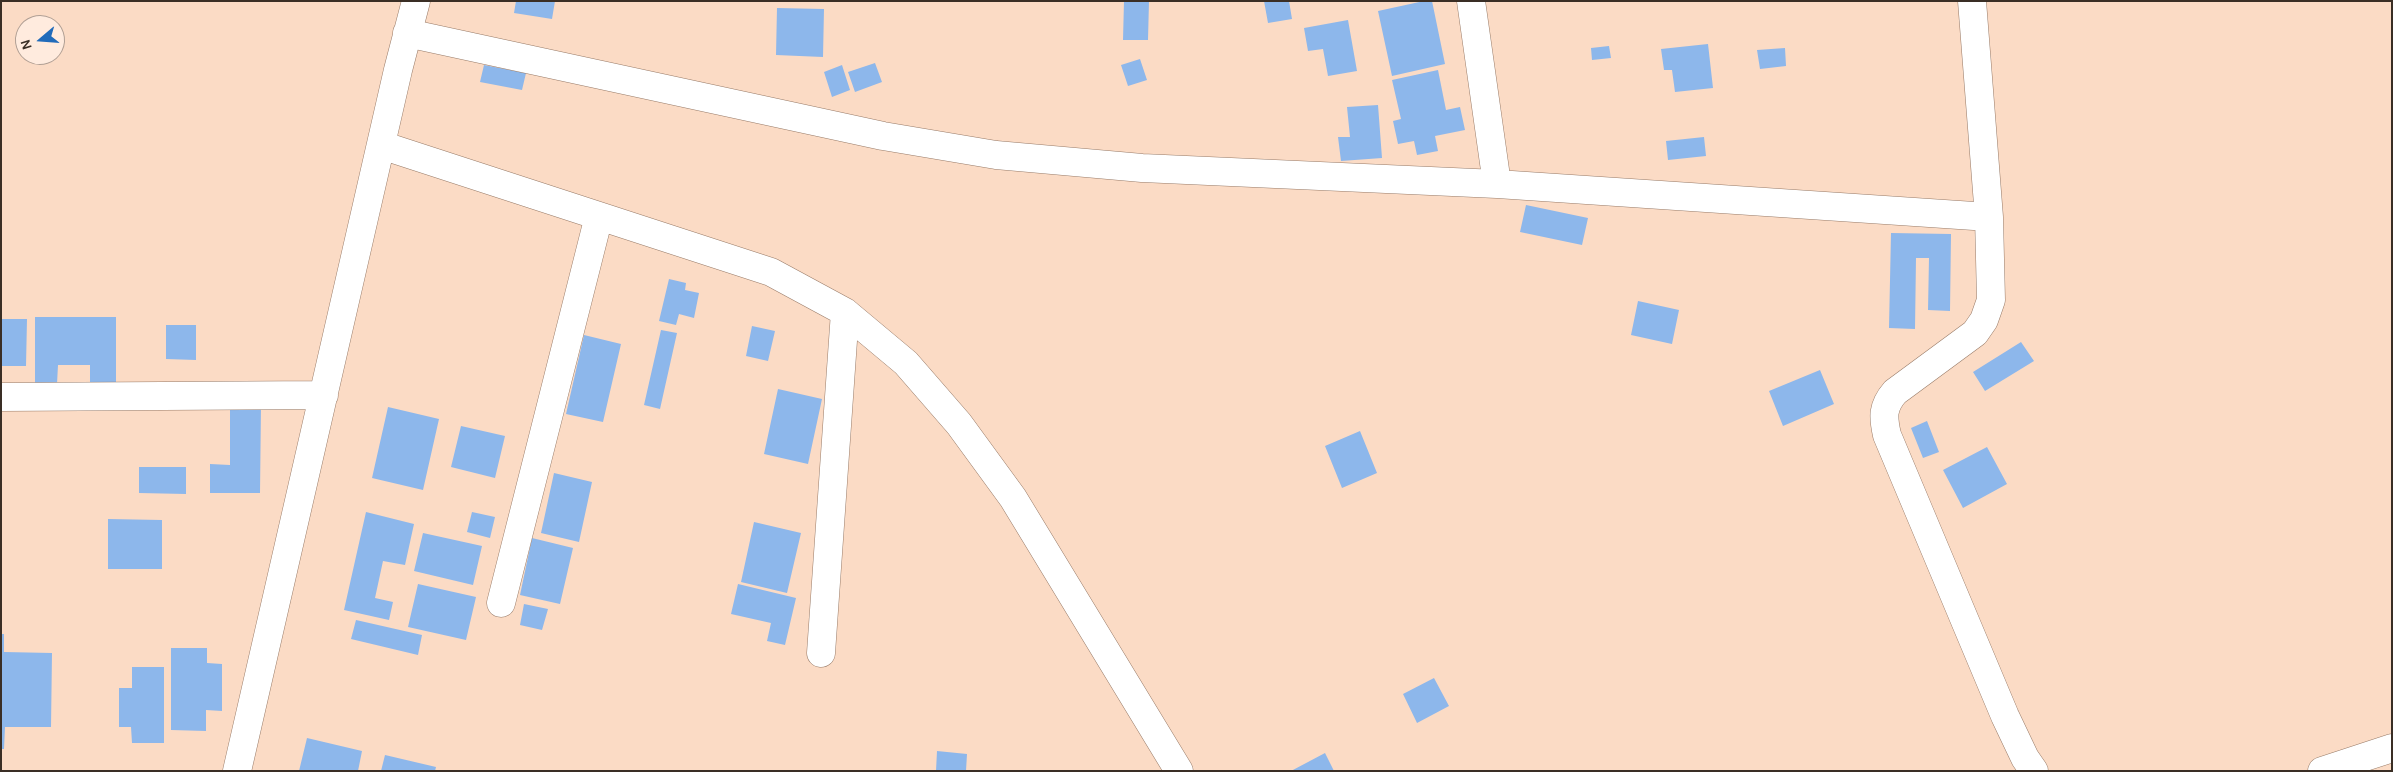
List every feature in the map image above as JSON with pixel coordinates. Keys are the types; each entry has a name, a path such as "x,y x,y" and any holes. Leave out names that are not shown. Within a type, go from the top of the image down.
{"street":[{"path":"237,771 380,144 416,1"},
{"path":"1471,1 1497,184"},
{"path":"1972,1 1989,217 1990,300 1984,320 1975,334 1895,392 1886,403 1883,416 1887,435 2001,707 2025,758 2034,771"},
{"path":"407,33 882,136 996,155 1142,168 1497,184 1989,217"},
{"path":"380,144 771,272 845,312 906,363 959,424 1013,498 1179,771"},
{"path":"501,603 600,216"},
{"path":"821,653 845,312"},
{"path":"1,397 324,395"},
{"path":"2322,771 2392,748"}],"building":[{"path":"516,1 555,1 552,19 514,13"},
{"path":"1124,1 1149,1 1148,40 1123,40"},
{"path":"1264,1 1289,1 1292,19 1268,23"},
{"path":"1432,1 1445,64 1392,76 1378,11"},
{"path":"777,8 824,9 823,57 776,55"},
{"path":"1348,20 1357,71 1328,76 1323,49 1308,51 1304,28"},
{"path":"1708,44 1713,88 1675,92 1672,70 1664,70 1661,49"},
{"path":"1609,46 1611,58 1592,60 1591,48"},
{"path":"1785,48 1786,66 1760,69 1757,50"},
{"path":"1140,59 1147,80 1128,86 1121,65"},
{"path":"875,63 882,82 855,92 848,72"},
{"path":"484,65 526,73 522,90 480,82"},
{"path":"842,65 850,90 832,97 824,72"},
{"path":"1438,70 1446,110 1460,107 1465,130 1435,136 1438,151 1417,155 1414,141 1398,144 1393,121 1401,119 1392,80"},
{"path":"1378,105 1382,158 1341,161 1338,137 1350,137 1347,107"},
{"path":"1704,137 1706,156 1668,160 1666,141"},
{"path":"1526,205 1588,218 1582,245 1520,232"},
{"path":"1891,233 1951,234 1950,311 1928,310 1929,258 1916,258 1915,329 1889,328"},
{"path":"669,279 686,283 685,290 699,293 694,318 679,314 676,325 659,321"},
{"path":"1638,301 1679,310 1672,344 1631,335"},
{"path":"35,317 116,317 116,383 90,383 90,365 58,365 57,384 35,383"},
{"path":"1,319 27,319 26,366 1,366"},
{"path":"166,325 196,325 196,360 166,359"},
{"path":"752,326 775,331 768,361 746,356"},
{"path":"661,330 677,333 660,409 644,405"},
{"path":"584,335 621,344 603,422 566,414"},
{"path":"2021,342 2034,361 1985,391 1973,372"},
{"path":"1820,370 1834,404 1783,426 1769,391"},
{"path":"778,389 822,399 808,464 764,454"},
{"path":"230,404 261,404 260,493 210,493 210,464 230,465"},
{"path":"388,407 439,419 423,490 372,478"},
{"path":"1927,421 1939,452 1923,458 1911,428"},
{"path":"461,426 505,436 495,478 451,467"},
{"path":"1360,431 1377,473 1342,488 1325,446"},
{"path":"1987,447 2007,484 1963,508 1943,470"},
{"path":"139,467 186,467 186,494 139,493"},
{"path":"554,473 592,482 579,542 541,533"},
{"path":"366,512 414,524 405,565 383,561 375,598 393,602 389,620 344,610"},
{"path":"472,512 495,517 490,538 467,532"},
{"path":"108,519 162,520 162,569 108,569"},
{"path":"754,522 801,533 787,593 741,582"},
{"path":"423,533 482,546 473,585 414,571"},
{"path":"532,538 573,548 560,604 520,595"},
{"path":"418,584 476,597 466,640 408,627"},
{"path":"738,584 796,598 785,645 767,641 771,623 731,614"},
{"path":"524,604 548,609 542,630 520,625"},
{"path":"356,620 422,635 418,655 351,639"},
{"path":"1,634 4,634 4,652 52,653 51,727 5,727 4,749 1,749"},
{"path":"171,648 207,648 207,663 222,664 222,711 206,710 206,731 171,730"},
{"path":"132,667 164,667 164,743 132,743 131,727 119,727 119,688 132,688"},
{"path":"1434,678 1449,706 1417,723 1403,694"},
{"path":"307,738 362,751 358,771 299,771"},
{"path":"937,751 967,754 966,771 936,771"},
{"path":"1325,753 1334,771 1291,771"},
{"path":"385,755 436,767 435,771 381,771"}]}
